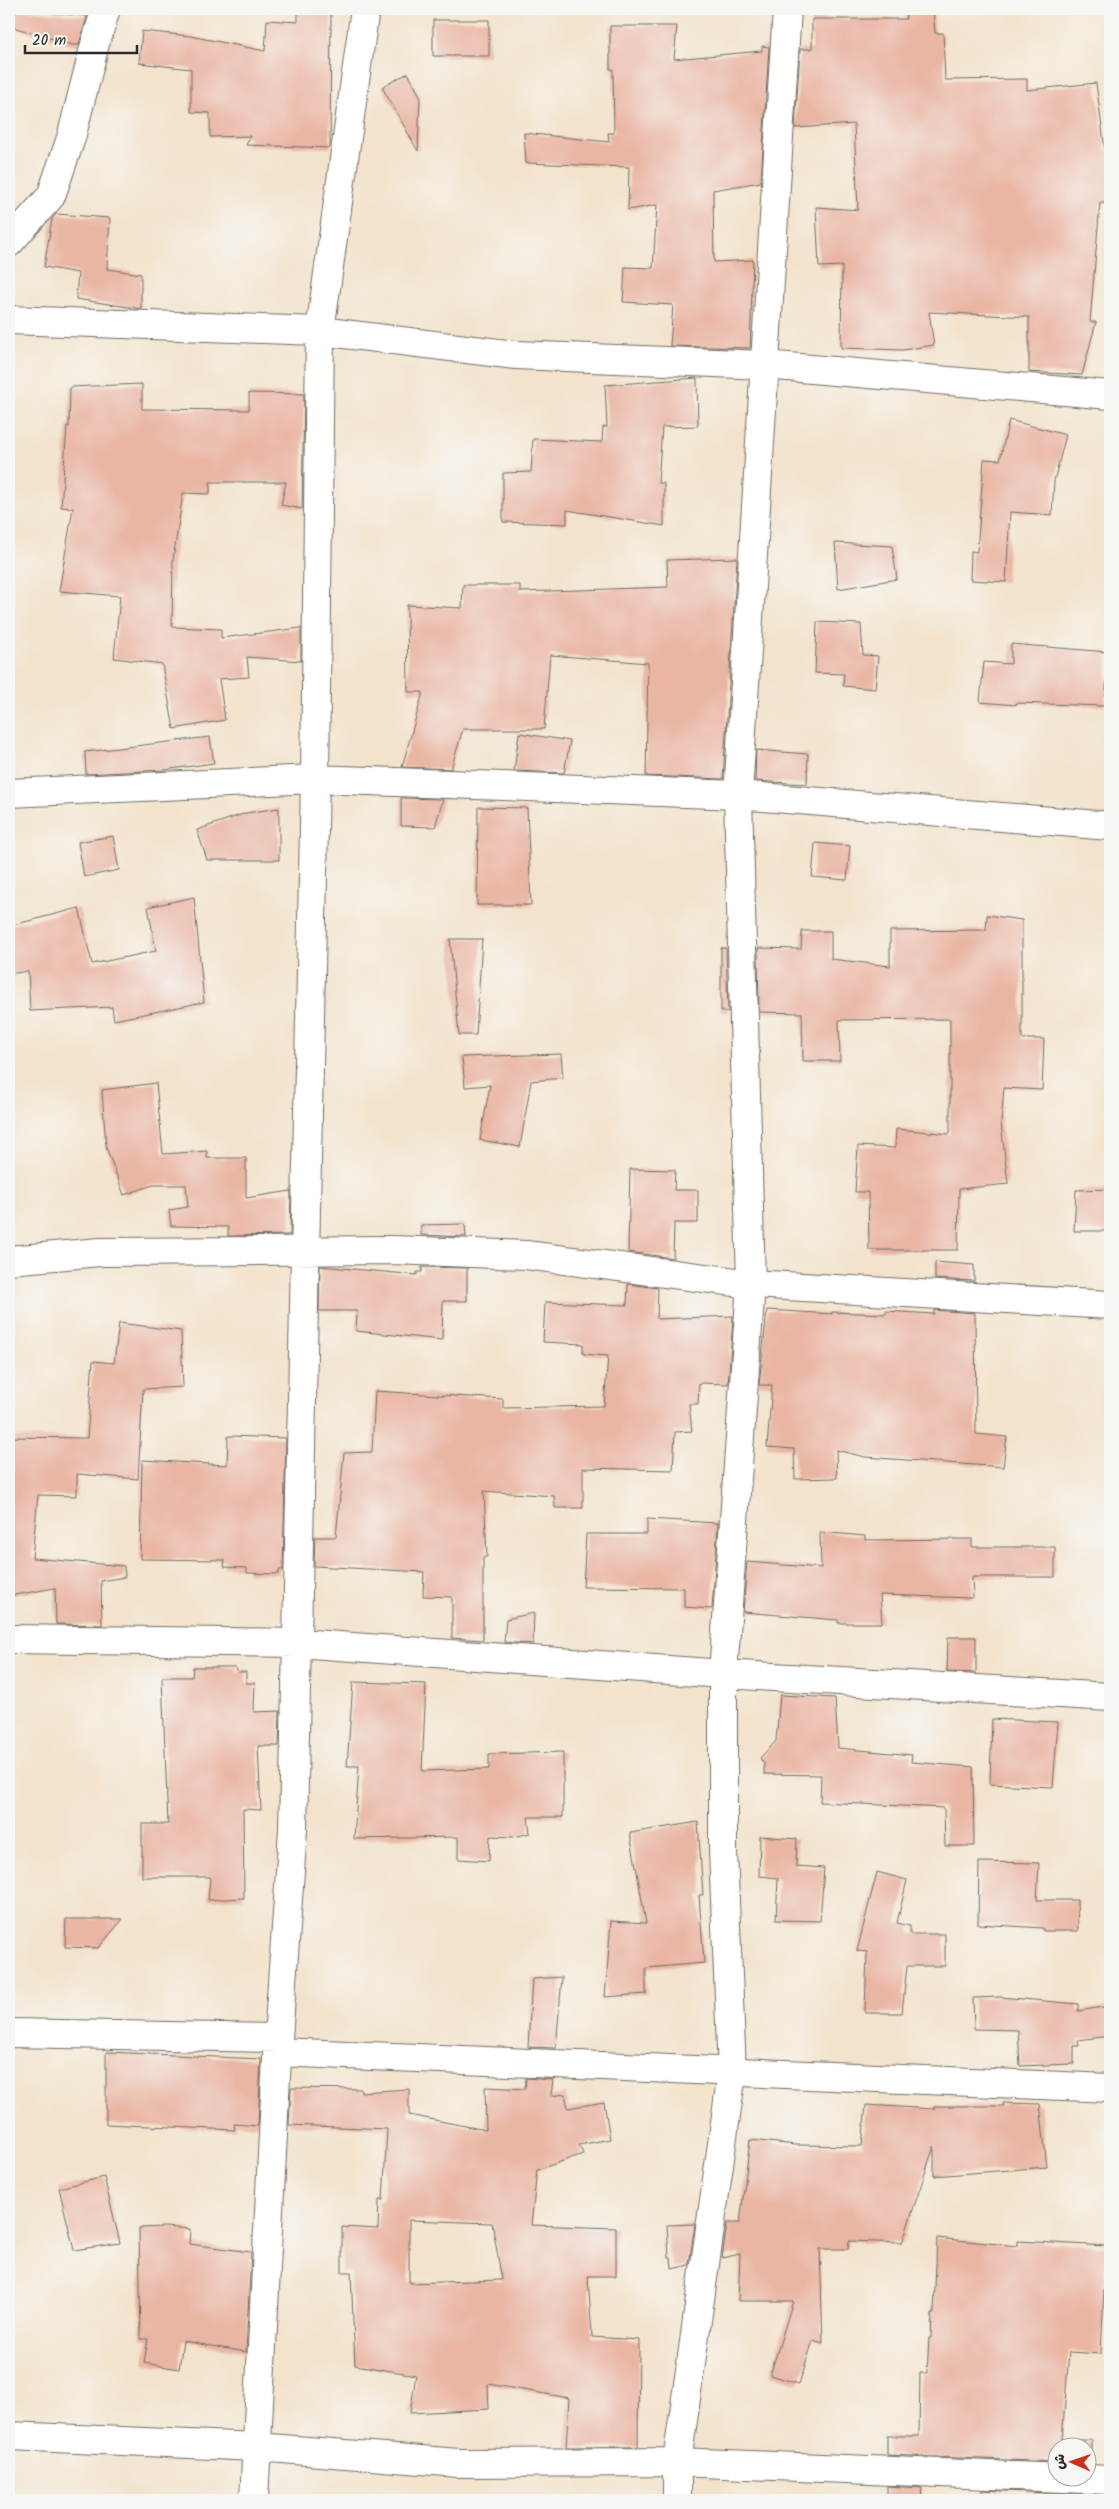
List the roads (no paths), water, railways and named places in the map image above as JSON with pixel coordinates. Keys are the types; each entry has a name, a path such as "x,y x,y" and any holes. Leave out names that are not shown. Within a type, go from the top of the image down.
{"street":[{"path":"9,244 51,196 71,138 94,44 106,9"},
{"path":"254,2500 277,2045 293,1830 315,779 320,331 366,9"},
{"path":"676,2500 677,2462 732,2073 723,1851 724,1674 751,1284 738,795 787,9"},
{"path":"9,320 320,331 516,355 765,365 1110,395"},
{"path":"9,794 315,779 738,795 1110,826"},
{"path":"9,1260 100,1252 392,1250 526,1255 751,1284 1110,1305"},
{"path":"9,1639 298,1643 724,1674 1110,1697"},
{"path":"9,2033 277,2045 732,2073 1110,2088"},
{"path":"9,2436 257,2447 459,2463 677,2462 1110,2480"}]}
